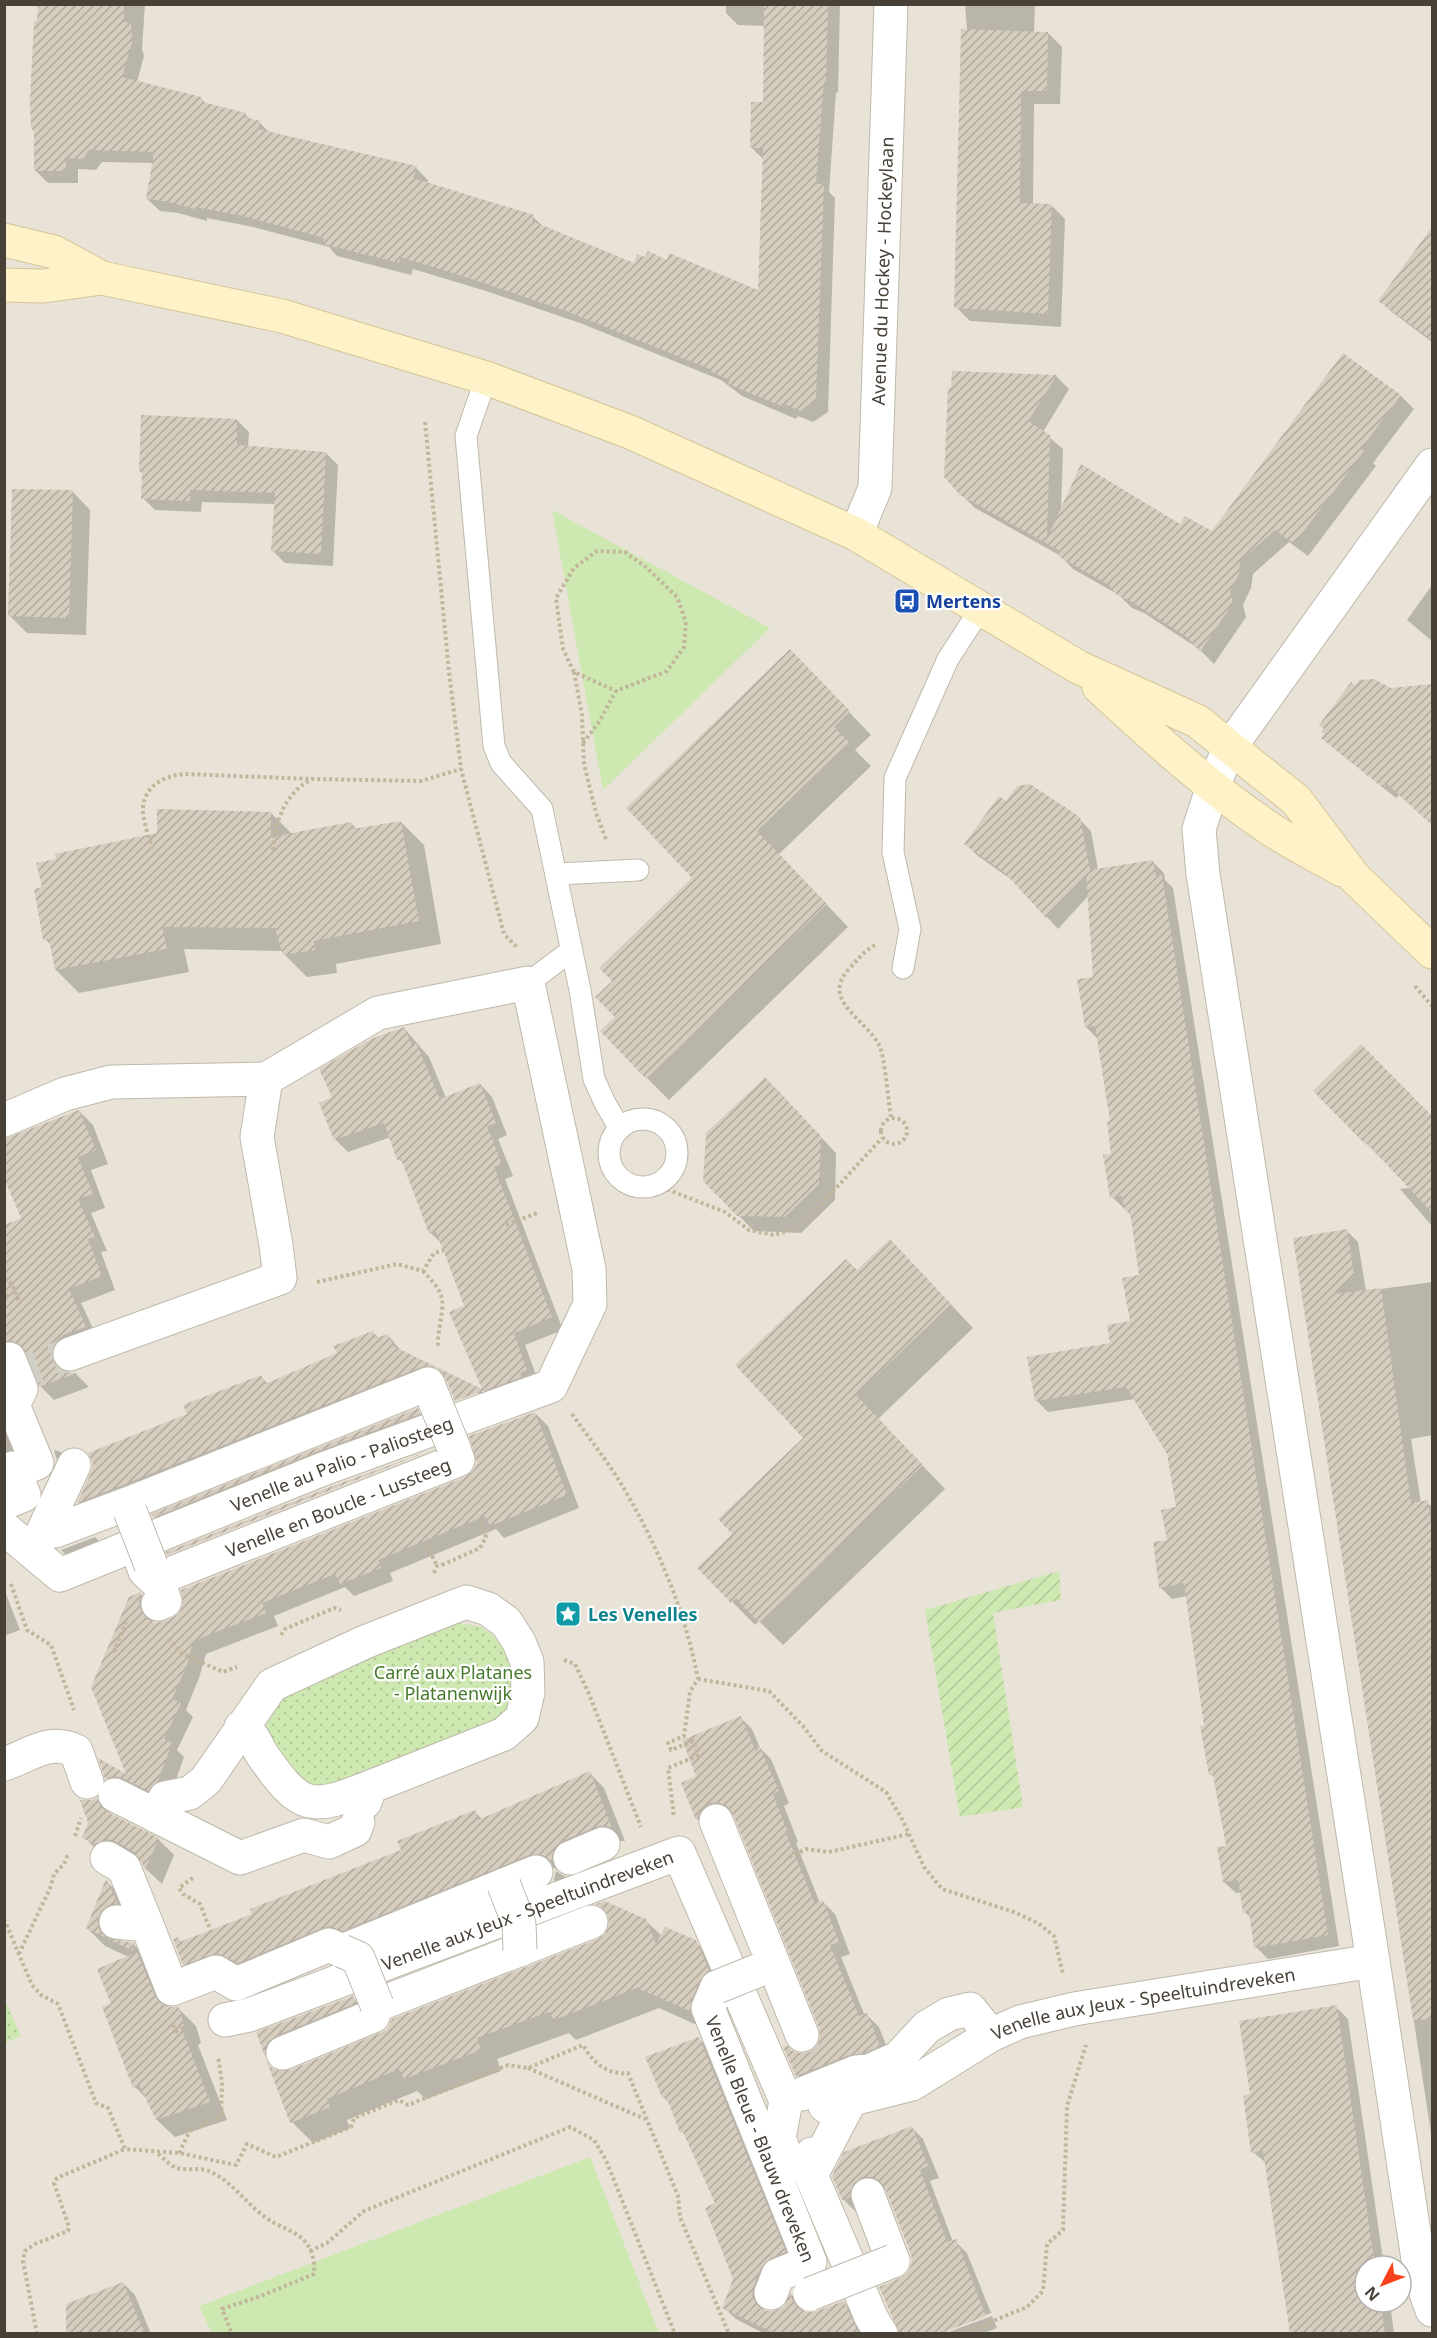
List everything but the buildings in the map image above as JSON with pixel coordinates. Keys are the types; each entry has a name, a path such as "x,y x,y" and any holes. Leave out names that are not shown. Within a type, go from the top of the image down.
{"street":[{"name":"Avenue du Hockey - Hockeylaan","path":"856,534 875,488 891,4"},
{"path":"4,240 54,252 102,278 282,316 486,378 630,432 856,534 1078,667 1197,721 1296,800 1354,877 1432,952"},
{"path":"4,285 43,286 102,278"},
{"path":"1432,465 1230,747 1213,786 1199,829 1203,874 1421,2279 1432,2310"},
{"path":"1078,667 1171,754 1213,786 1270,829 1354,877"},
{"path":"4,1120 65,1094 111,1082 266,1079 378,1013 528,983 589,1269 590,1304 551,1386"},
{"path":"70,1354 280,1278 257,1137 266,1079"},
{"path":"4,1503 24,1495 15,1463 13,1405 21,1389 8,1371"},
{"name":"Venelle en Boucle - Lussteeg","path":"48,1525 55,1531 128,1507 428,1384 458,1460 157,1579 145,1574"},
{"name":"Venelle au Palio - Paliosteeg","path":"4,1528 60,1575 145,1574 323,1469 551,1386"},
{"path":"15,1463 42,1465 48,1525"},
{"path":"48,1525 74,1465"},
{"path":"128,1507 145,1574"},
{"path":"156,1816 165,1798 190,1793 206,1780 241,1727 272,1685 365,1642 466,1602 488,1609 506,1622 519,1642 527,1662 528,1692 522,1718 504,1734 364,1804 306,1802 288,1789 261,1753 255,1736 241,1727"},
{"path":"4,1764 45,1747 64,1745 76,1751 95,1782 240,1858 304,1835 329,1842 355,1830 364,1804"},
{"path":"716,1821 766,1967 802,2035"},
{"path":"570,1858 603,1844"},
{"path":"107,1858 124,1868 172,1989 216,1972 236,1984 329,1945 358,1958 377,2005 373,2016 283,2053"},
{"name":"Venelle aux Jeux - Speeltuindreveken","path":"225,2020 249,2015 667,1858 813,2126 856,2072 869,2071 898,2058 927,2027 949,2014 969,2009 991,2035 1020,2022 1080,2023 1373,1961"},
{"path":"342,1951 536,1872"},
{"path":"504,1885 519,1924 520,1950"},
{"path":"147,1925 116,1922 130,1927 154,1982 164,1988 217,1967 239,1978 261,1970"},
{"path":"377,2005 591,1922"},
{"name":"Venelle Bleue - Blauw dreveken","path":"766,1967 717,1987 708,2008 810,2262 778,2275 788,2290 893,2261 867,2195"},
{"path":"881,2334 871,2317 811,2175 813,2126 912,2084 991,2035"}],"lane":[{"path":"486,378 466,436 494,746 501,763 542,809 572,950 594,1079 620,1129"},
{"path":"903,968 910,928 893,852 896,778 923,711 948,659 981,608"},
{"path":"557,874 628,870"},
{"path":"528,983 572,950"},
{"path":"644,1119 657,1122 668,1130 675,1141 677,1154 674,1167 667,1178 656,1185 643,1187 629,1184 618,1176 612,1165 610,1152 612,1139 631,1121 644,1119"}],"path":[{"path":"583,743 599,722 616,691 667,671 684,647 686,622 677,597 647,568 625,552 597,551 574,568 556,598 562,649 574,672 582,715 583,743 584,764 596,813 628,870"},
{"path":"574,672 616,691"},
{"path":"152,849 143,808 153,787 162,779 173,775 421,781 461,769"},
{"path":"273,850 283,806 303,784 312,779"},
{"path":"891,1117 880,1045 843,1003 838,992 842,976 864,951 910,928"},
{"path":"1413,984 1432,1006"},
{"path":"891,1117 901,1119 908,1130 907,1137 900,1143 891,1145 882,1138 880,1135 883,1122 891,1117"},
{"path":"656,1185 725,1212 749,1230 774,1235 791,1230 815,1212 882,1138"},
{"path":"423,1271 434,1253 444,1250"},
{"path":"280,1278 299,1286 397,1264 423,1271 438,1288 442,1300 437,1335 439,1358"},
{"path":"4,1279 12,1284 19,1302"},
{"path":"4,1289 7,1295 4,1297"},
{"path":"551,1386 620,1481 660,1557 694,1654 698,1679 690,1692 684,1736 668,1743 671,1750 693,1741 699,1755 668,1768 667,1858"},
{"path":"445,1569 442,1564 480,1548 486,1537 480,1521"},
{"path":"427,1545 437,1566"},
{"path":"8,1577 27,1630"},
{"path":"527,1662 561,1659 575,1664 667,1858"},
{"path":"698,1679 769,1691 803,1726 822,1751 886,1792 924,1867 942,1889 1014,1912 1038,1923 1054,1936 1058,1957 1086,2044 1067,2106 1063,2230 1047,2244 1043,2291 1027,2307 961,2334"},
{"path":"789,1857 806,1849 829,1852 909,1834"},
{"path":"216,1944 200,1904 183,1894 179,1888 188,1880 240,1858"},
{"path":"19,1955 51,1886 54,1874 64,1864"},
{"path":"4,1919 36,1991 58,2004 96,2103 108,2108 124,2149"},
{"path":"528,2068 584,2045 596,2063 614,2072 628,2073 678,2196 681,2217 729,2334"},
{"path":"37,2334 23,2261 25,2251 35,2244 68,2231 69,2227 54,2183 57,2178 124,2149 179,2153 236,2165 247,2144 276,2157 351,2127 354,2118 399,2100 408,2104 508,2065 528,2068 646,2119"},
{"path":"179,2153 190,2131 221,2116 222,2083 219,2075"},
{"path":"310,2250 327,2243 364,2211 570,2127 594,2140 606,2160 675,2334"},
{"path":"158,2153 175,2168 207,2170 212,2173 237,2190 271,2221 290,2230 306,2242 310,2250 315,2265 314,2274 222,2309 232,2334"}],"shaded area":[{"path":"5,5 1432,5 1432,2333 5,2334"}],"green space":[{"path":"552,510 770,628 603,790"},
{"path":"1059,1571 1061,1600 993,1613 1023,1807 960,1817 925,1610"},
{"name":"Carré aux Platanes - Platanenwijk","path":"452,1622 480,1627 498,1640 504,1649 513,1670 514,1693 511,1706 501,1719 324,1790 309,1790 278,1755 268,1734 267,1723 270,1711 280,1696 287,1688"},
{"path":"5,2000 21,2036 4,2043"},
{"path":"590,2157 659,2333 212,2333 199,2306"}],"tunnel":[{"path":"7,1377 70,1354"}],"place":[{"name":"Mertens","path":"907,601"},
{"name":"Les Venelles","path":"568,1614"}]}
